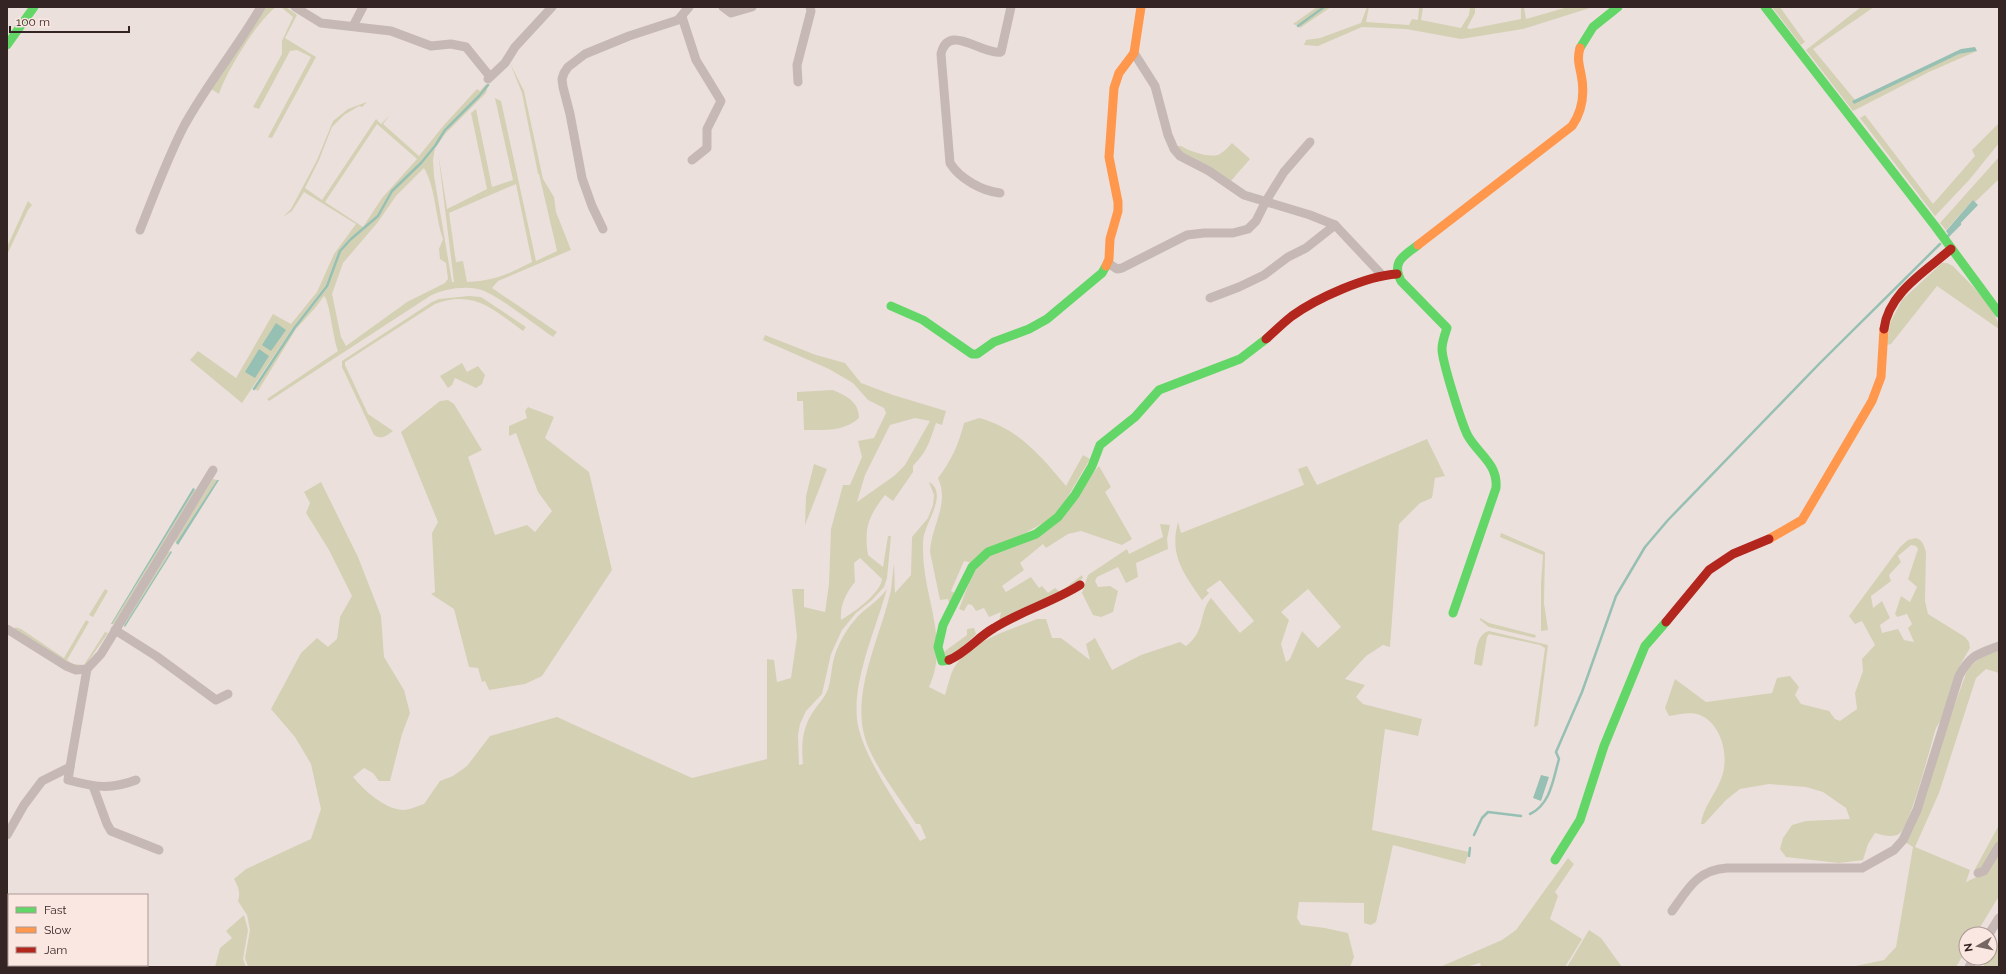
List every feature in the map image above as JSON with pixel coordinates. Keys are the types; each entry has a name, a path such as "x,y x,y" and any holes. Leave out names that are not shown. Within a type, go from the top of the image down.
{"street":[{"path":"7,45 34,7"},
{"path":"140,230 184,127 204,91 244,35 260,7"},
{"path":"295,7 321,23 400,33 431,46 452,44 466,47 487,76 505,63 515,48 552,7"},
{"path":"353,26 363,7"},
{"path":"603,229 592,206 582,178 570,114 563,87 562,79 564,73 568,66 585,54 629,36 672,23 682,17 689,7"},
{"path":"723,7 732,13 752,7"},
{"path":"798,82 797,65 811,11 810,7"},
{"path":"1000,193 981,189 954,169 950,163 941,54 943,46 947,42 956,39 993,52 1001,52 1011,7"},
{"path":"891,306 903,310 946,334 972,354 977,354 994,342 1029,329 1056,312 1096,279 1106,267 1108,264 1110,239 1118,211 1118,202 1109,157 1108,141 1116,79 1134,54 1140,7"},
{"path":"1453,613 1496,488 1496,478 1490,462 1468,436 1442,354 1447,328 1407,288 1396,274 1396,266 1400,259 1572,126 1577,120 1583,104 1582,81 1578,56 1581,45 1592,28 1618,7"},
{"path":"1765,7 1951,249 1999,314"},
{"path":"682,17 696,60 721,102 706,129 707,148 692,160"},
{"path":"1134,54 1155,86 1164,123 1172,145 1177,152 1209,171 1244,195 1310,215 1335,225 1382,275"},
{"path":"1108,264 1117,269 1122,268 1186,235 1204,233 1220,234 1244,231 1252,226 1284,172 1310,142"},
{"path":"1210,298 1239,287 1264,275 1284,260 1306,248 1335,225"},
{"path":"1555,860 1580,820 1604,746 1645,646 1709,570 1733,554 1778,535 1802,520 1817,497 1872,401 1881,377 1884,327 1889,311 1900,292 1951,249"},
{"path":"1080,585 1063,597 1014,618 984,634 956,657 942,662 938,647 943,624 958,598 972,567 988,552 1036,534 1058,517 1092,466 1100,445 1135,417 1160,390 1240,359 1264,341 1292,316 1333,293 1382,275 1396,274"},
{"path":"136,780 122,785 108,787 93,786 68,780 87,669 101,654 213,470"},
{"path":"7,629 66,666 76,670 87,669"},
{"path":"115,630 156,656 216,700 228,694"},
{"path":"1672,911 1694,881 1712,870 1727,868 1862,868 1894,850 1903,840 1917,810 1964,666 1974,656 1999,646"},
{"path":"7,834 24,805 42,782 70,767"},
{"path":"93,786 111,831 159,850"},
{"path":"1978,873 1984,871 1999,846"}],"shaded area":[{"path":"266,7 276,7 268,14 251,35 235,60 219,94 211,89"},
{"path":"281,7 286,7 297,15 285,38 316,57 272,138 268,137 311,57 297,50 290,51 259,109 253,107 282,54 282,41 293,17"},
{"path":"1317,7 1323,7 1298,26 1293,24"},
{"path":"1325,7 1331,7 1300,28 1299,26"},
{"path":"1367,7 1369,7 1366,22 1409,25 1412,19 1418,20 1419,7 1423,7 1421,20 1461,28 1469,15 1470,7 1475,7 1475,13 1467,28 1470,29 1521,19 1521,7 1524,7 1526,19 1568,7 1593,7 1523,29 1461,39 1406,29 1362,27 1318,46 1304,45 1306,40 1320,38 1361,23"},
{"path":"1772,7 1780,7 1805,42 1801,45"},
{"path":"1861,7 1874,7 1813,49 1855,100 1959,54 1977,51 1929,72 1853,111 1806,50"},
{"path":"1975,47 1977,51 1959,54 1854,104 1852,101 1961,49"},
{"path":"510,63 524,91 543,179 554,197 556,212 571,250 498,281 492,288 557,332 553,337 505,303 485,291 466,288 447,290 430,296 269,401 267,399 338,351 328,305 324,296 296,329 258,391 255,389 295,327 324,291 341,251 352,239 379,216 393,190 423,162 435,148 433,160 434,176 452,282 454,282 438,152 447,209 487,189 471,113 476,109 492,187 513,180 495,98 501,101 536,261 557,251 538,174 522,93","holes":["424,168 431,185 443,239 439,249 440,259 446,263 448,279 445,283 407,302 346,346 341,337 332,294 343,263 378,222 396,196","516,184 532,262 501,276 486,280 467,282 463,261 456,262 449,213"]},
{"path":"486,84 487,85 479,96 444,129 435,146 420,163 392,190 378,215 351,238 339,251 326,285 294,326 242,403 190,360 198,351 236,378 273,314 291,324 317,292 334,254 356,224 304,192 292,211 283,217 291,209 317,160 333,121 348,109 367,102 362,107 359,106 344,115 332,127 319,160 305,188 322,200 376,119 381,124 390,115 383,124 419,156 444,125 477,89 480,91","holes":["377,124 417,159 382,198 363,227 325,202"]},
{"path":"488,86 486,93 445,134 436,147 447,130"},
{"path":"1865,115 1933,204 1975,156 1972,150 1999,123 1999,143 1970,179 1935,216 1860,118"},
{"path":"1232,143 1250,159 1230,182 1184,156 1176,146 1181,146 1194,152 1211,156 1220,154"},
{"path":"1999,157 1999,179 1975,202 1973,200 1946,230 1940,223"},
{"path":"1973,200 1978,205 1949,235 1946,231"},
{"path":"28,201 32,205 28,210 7,255 7,247"},
{"path":"1942,263 1947,263 1953,266 1988,304 1998,321 1999,329 1937,286 1891,344 1887,345 1890,323 1902,300"},
{"path":"469,296 481,297 526,327 523,331 493,309 472,300 449,300 435,304 345,362 345,365 368,414 393,431 382,437 374,435 342,367 342,361 432,302 439,299"},
{"path":"276,323 286,330 271,351 262,345"},
{"path":"765,335 816,355 845,363 861,383 893,395 946,411 942,425 936,423 925,451 913,466 913,472 893,501 885,495 871,517 867,530 868,555 883,567 888,536 891,536 887,578 884,587 872,600 856,613 842,630 831,654 822,694 806,711 800,724 798,735 799,765 803,764 802,743 807,722 828,689 834,657 841,640 858,617 887,589 866,654 858,687 857,719 866,749 882,781 920,841 926,838 920,824 916,824 874,759 865,738 862,720 862,702 864,683 891,590 894,563 895,593 911,575 912,537 928,518 933,505 934,495 929,482 934,486 937,492 937,499 924,534 923,550 924,567 934,619 937,653 935,670 929,687 945,695 953,669 971,649 1003,632 1037,619 1046,619 1052,638 1061,638 1090,660 1086,644 1095,638 1112,670 1141,655 1180,642 1186,646 1197,634 1204,610 1211,598 1240,633 1254,621 1220,580 1206,590 1209,593 1202,600 1189,582 1180,564 1175,545 1178,522 1181,533 1304,485 1298,469 1307,466 1317,485 1427,439 1445,476 1435,478 1432,498 1420,503 1399,524 1390,647 1383,645 1366,656 1345,679 1365,685 1356,697 1363,704 1422,719 1418,736 1385,729 1372,830 1469,852 1465,864 1393,845 1376,922 1371,925 1364,923 1364,903 1299,902 1297,918 1301,925 1348,933 1354,957 1350,967 248,967 245,958 250,930 247,915 238,901 239,890 234,879 246,869 311,839 321,809 311,764 295,737 271,709 301,653 317,638 328,647 337,639 340,617 352,596 329,550 306,513 310,503 304,492 321,482 358,557 381,616 384,657 404,690 410,713 402,734 390,781 379,781 373,773 364,768 353,777 363,788 382,803 396,809 403,810 411,809 424,804 440,781 453,776 467,766 490,736 557,717 692,778 767,759 767,659 774,660 777,682 791,678 797,637 792,589 804,589 804,607 825,612 829,584 831,529 843,485 850,485 862,457 858,441 874,438 886,413 884,408 868,400 853,383 829,369 763,340","holes":["915,418 930,421 905,465 894,476 857,502 865,475 890,425","860,558 882,579 877,590 872,596 859,608 841,620 844,600 855,582 854,563","1308,589 1341,627 1318,648 1302,631 1290,659 1286,662 1281,644 1289,620 1281,612"]},
{"path":"259,349 269,356 255,378 245,372"},
{"path":"462,363 467,372 478,366 485,375 482,384 476,388 455,378 452,385 448,388 440,376"},
{"path":"833,390 851,400 857,408 859,418 853,423 840,428 826,430 804,430 803,401 797,401 797,392"},
{"path":"448,400 454,404 482,450 468,457 495,535 527,525 535,532 552,511 538,492 516,433 509,436 509,426 527,418 525,411 528,407 554,417 545,438 589,472 612,570 542,676 525,684 489,690 485,681 482,682 478,668 469,667 454,609 431,594 435,592 432,533 438,522 401,432 440,401"},
{"path":"979,418 1006,429 1028,444 1066,486 1083,455 1090,459 1057,515 972,563 964,561 951,591 957,594 950,606 948,599 940,600 930,552 942,497 938,478 954,452 964,423"},
{"path":"814,464 827,469 805,525 806,496"},
{"path":"1099,466 1111,487 1105,492 1132,539 1122,545 1081,531 1068,534 1046,548 1043,544 1020,563 1024,570 1002,586 1006,592 1031,577 1039,588 1042,586 1048,593 1055,588 1060,592 1082,575 1083,578 1066,592 999,621 1001,612 989,617 984,608 976,611 972,605 968,604 964,611 959,609 975,567 985,557 1037,537"},
{"path":"213,479 217,480 176,543 175,540"},
{"path":"217,480 219,480 178,545 176,543"},
{"path":"193,488 195,489 111,624"},
{"path":"195,489 196,491 114,625 112,624"},
{"path":"1160,524 1170,525 1167,539 1168,549 1136,563 1138,577 1126,583 1118,567 1097,577 1095,581 1098,587 1110,586 1118,591 1113,612 1101,617 1093,615 1082,593 1088,575 1127,549 1129,554 1163,537"},
{"path":"1501,533 1545,552 1544,603 1548,630 1541,631 1541,584 1543,555 1500,537"},
{"path":"1916,538 1920,540 1926,552 1925,601 1928,614 1965,637 1969,642 1970,648 1960,665 1942,718 1936,728 1925,768 1904,828 1899,834 1893,836 1875,833 1868,844 1863,860 1839,863 1786,857 1780,849 1783,838 1792,825 1806,821 1850,819 1846,808 1823,792 1806,787 1769,784 1740,789 1726,800 1704,824 1701,824 1704,812 1724,771 1724,752 1719,734 1708,719 1693,713 1669,716 1665,708 1675,679 1706,702 1772,693 1777,678 1790,676 1799,687 1795,695 1801,704 1829,711 1835,719 1840,721 1857,709 1855,693 1863,671 1862,659 1875,645 1862,621 1855,624 1849,616 1900,547 1908,540","holes":["1911,545 1916,546 1918,549 1908,579 1917,587 1910,602 1901,596 1895,614 1897,617 1907,614 1912,624 1908,628 1914,642 1904,640 1898,629 1882,633 1880,625 1890,618 1882,601 1873,608 1871,596 1891,581 1889,575 1901,562 1898,556"]},
{"path":"171,551 124,626 124,623 168,552"},
{"path":"171,551 172,552 125,627 124,626"},
{"path":"105,589 108,591 93,617 89,615"},
{"path":"1480,618 1489,623 1536,635 1535,638 1489,627 1480,620"},
{"path":"86,620 89,622 67,660 73,664 84,665 105,632 108,633 85,666 72,665 15,630 15,627 21,629 64,658"},
{"path":"974,628 976,634 951,657 941,654 967,635 967,629"},
{"path":"1489,631 1548,645 1538,725 1535,727 1545,648 1540,645 1489,634 1487,637 1482,666 1474,664 1477,644 1481,636"},
{"path":"1999,651 1999,673 1986,669 1976,678 1939,793 1915,847 1970,870 1966,882 1985,873 1999,851 1999,896 1981,926 1958,926 1958,964 1956,967 1851,967 1884,960 1896,947 1913,847 1905,842 1968,668 1983,656"},
{"path":"1541,775 1549,777 1541,801 1533,798"},
{"path":"1999,825 1999,840 1981,869 1975,869"},
{"path":"1568,858 1574,864 1555,892 1558,896 1550,919 1582,939 1565,967 1481,967 1480,963 1466,967 1440,967 1502,940 1516,930"},
{"path":"244,915 248,930 243,959 246,967 215,967 220,948 232,938 226,931"},
{"path":"1589,930 1601,938 1622,967 1567,967"},
{"path":"1999,941 1999,967 1983,967 1998,966"}],"waterway":[{"path":"1298,26 1324,7"},
{"path":"254,389 295,327 327,286 340,251 351,239 378,216 392,191 421,163 435,146 445,130 488,85"},
{"path":"1948,236 1960,224"},
{"path":"1530,814 1537,810 1547,797 1553,783 1559,759 1556,752 1582,692 1616,596 1645,547 1668,520 1820,363 1940,244"},
{"path":"1474,835 1482,818 1488,812 1521,816"},
{"path":"1469,856 1470,848"}],"traffic: fast":[{"path":"7,45 34,7"},
{"path":"1580,48 1593,27 1618,7"},
{"path":"1765,7 1935,226 1999,313"},
{"path":"1418,245 1400,260 1397,268 1398,274 1401,281 1447,328 1442,349 1445,366 1457,407 1468,436 1491,466 1496,480 1496,488 1453,613"},
{"path":"891,306 923,320 972,354 977,354 994,342 1029,329 1047,319 1102,273 1106,266"},
{"path":"949,660 942,661 938,647 943,625 972,567 988,552 1036,534 1058,517 1075,495 1092,466 1100,445 1135,417 1159,390 1240,359 1266,339"},
{"path":"1555,860 1580,820 1604,746 1645,646 1666,622"}],"traffic: slow":[{"path":"1106,266 1109,259 1110,239 1118,211 1118,202 1109,157 1114,88 1119,73 1134,53 1141,7"},
{"path":"1418,245 1572,126 1579,114 1583,95 1579,61 1580,48"},
{"path":"1769,539 1802,520 1872,401 1881,377 1884,329"}],"traffic: jam":[{"path":"1884,329 1887,316 1900,294 1920,274 1951,249"},
{"path":"1266,339 1292,316 1328,295 1357,283 1397,274"},
{"path":"1666,622 1709,570 1733,554 1769,539"},
{"path":"949,660 1004,622 1080,585"}]}
